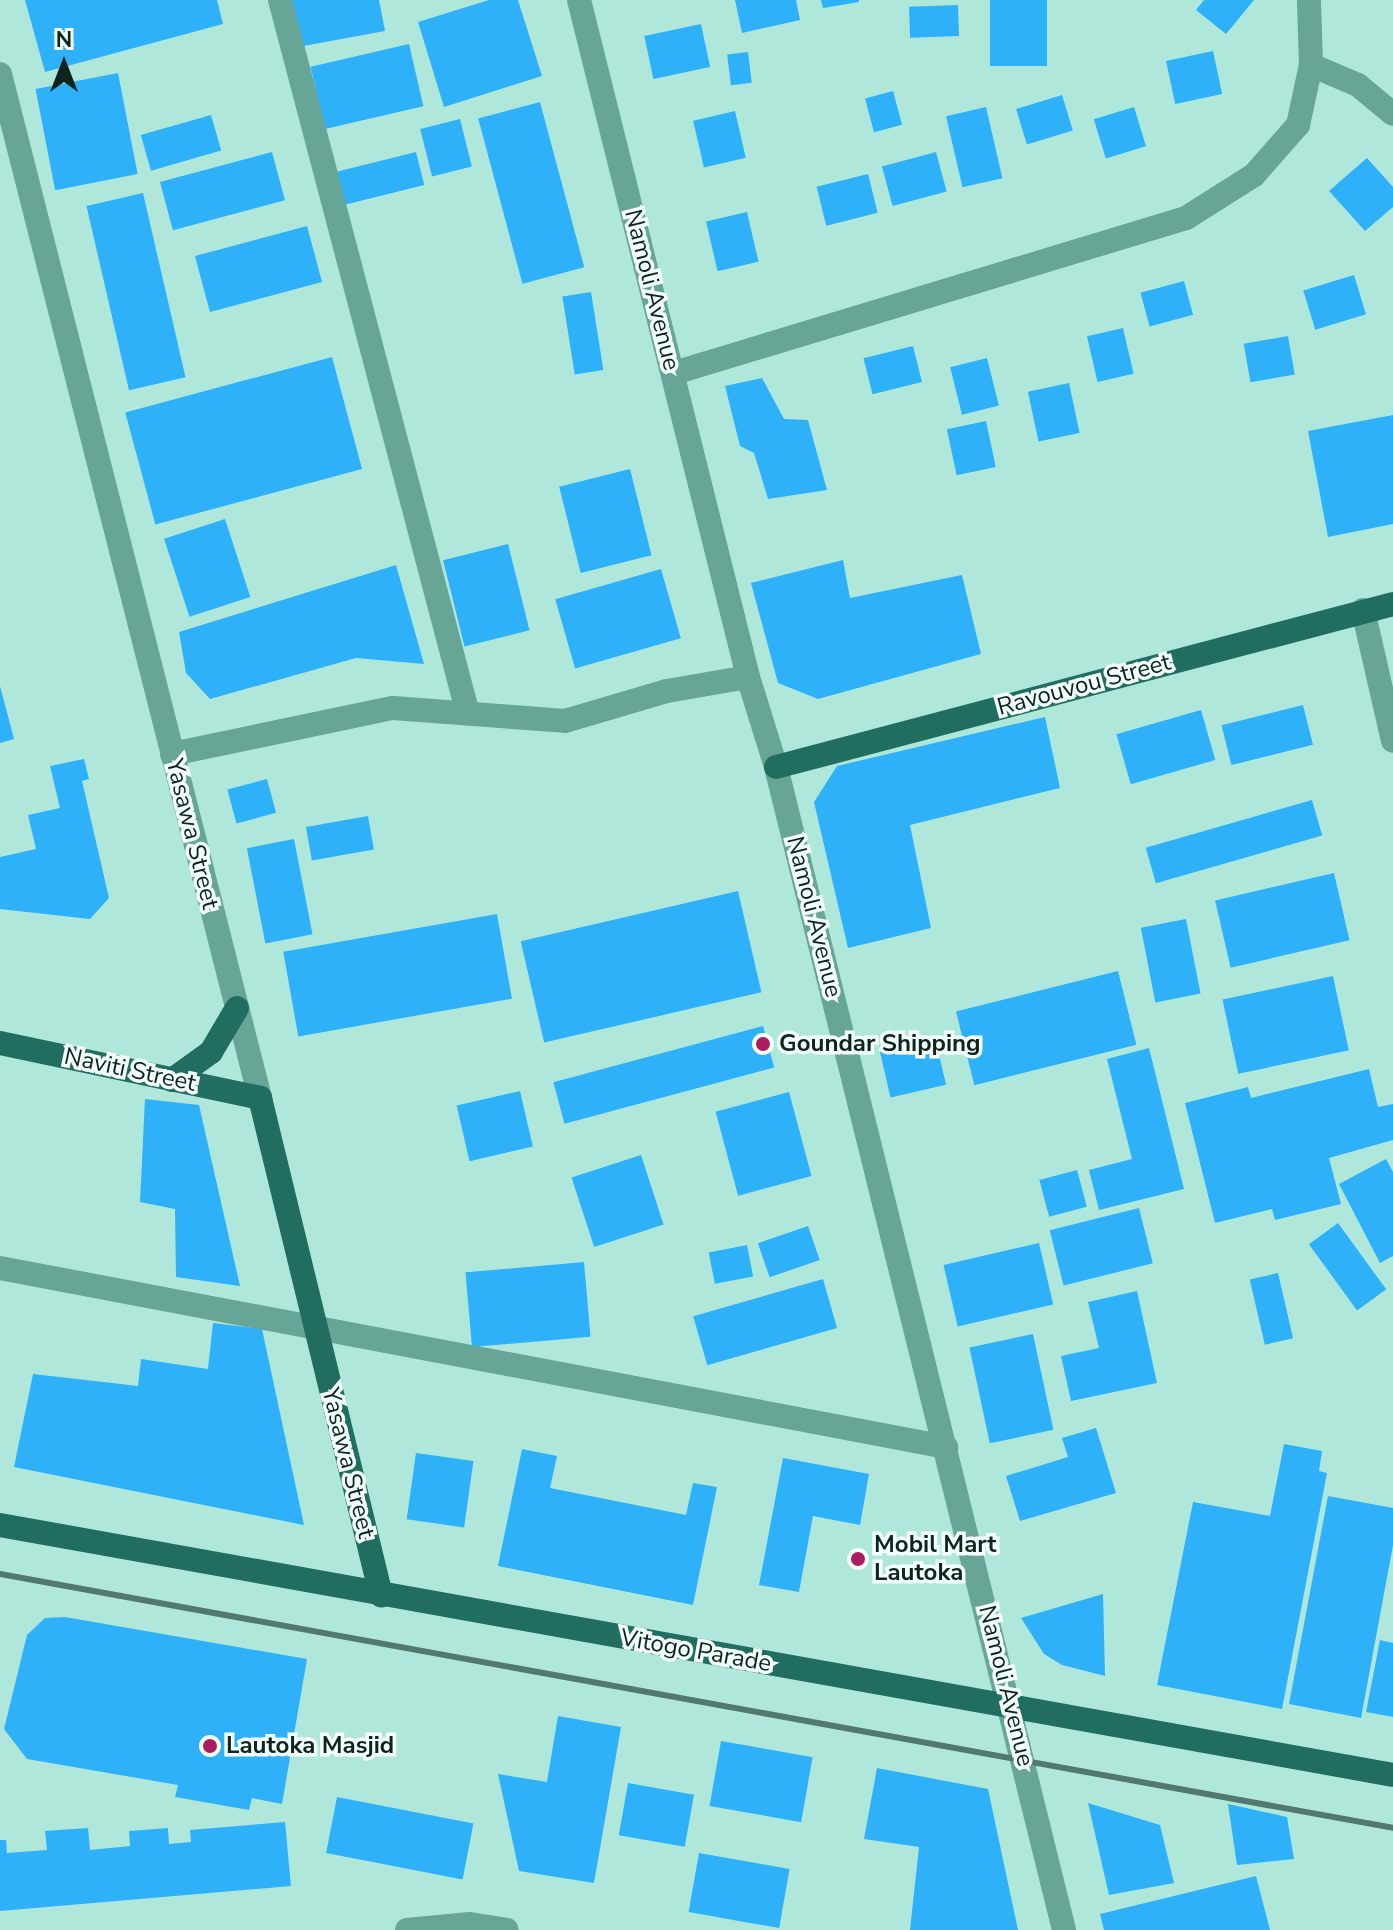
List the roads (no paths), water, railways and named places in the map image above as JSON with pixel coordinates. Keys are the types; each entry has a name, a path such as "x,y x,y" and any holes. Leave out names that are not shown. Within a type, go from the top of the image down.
{"main road":[{"name":"Ravouvou Street","path":"776,767 1393,604"},
{"path":"172,1080 211,1052 237,1008"},
{"name":"Naviti Street","path":"0,1043 260,1098"},
{"name":"Yasawa Street","path":"260,1098 381,1595"},
{"name":"Vitogo Parade","path":"0,1525 1393,1775"}],"street":[{"path":"280,0 468,714"},
{"name":"Namoli Avenue","path":"579,0 748,677 776,767 1012,1708 1064,1930"},
{"path":"674,373 1186,218 1254,175 1298,125 1311,65 1309,0"},
{"path":"1311,65 1358,85 1393,114"},
{"name":"Yasawa Street","path":"0,74 260,1098"},
{"path":"1363,610 1393,741"},
{"path":"172,754 393,708 565,721 667,691 748,677"},
{"path":"0,1268 946,1447"},
{"path":"407,1930 471,1927 507,1930"}],"railway":[{"path":"0,1574 1393,1828"}],"place":[{"name":"Goundar Shipping","path":"763,1044"},
{"name":"Mobil Mart Lautoka","path":"858,1559"},
{"name":"Lautoka Masjid","path":"210,1746"}]}
